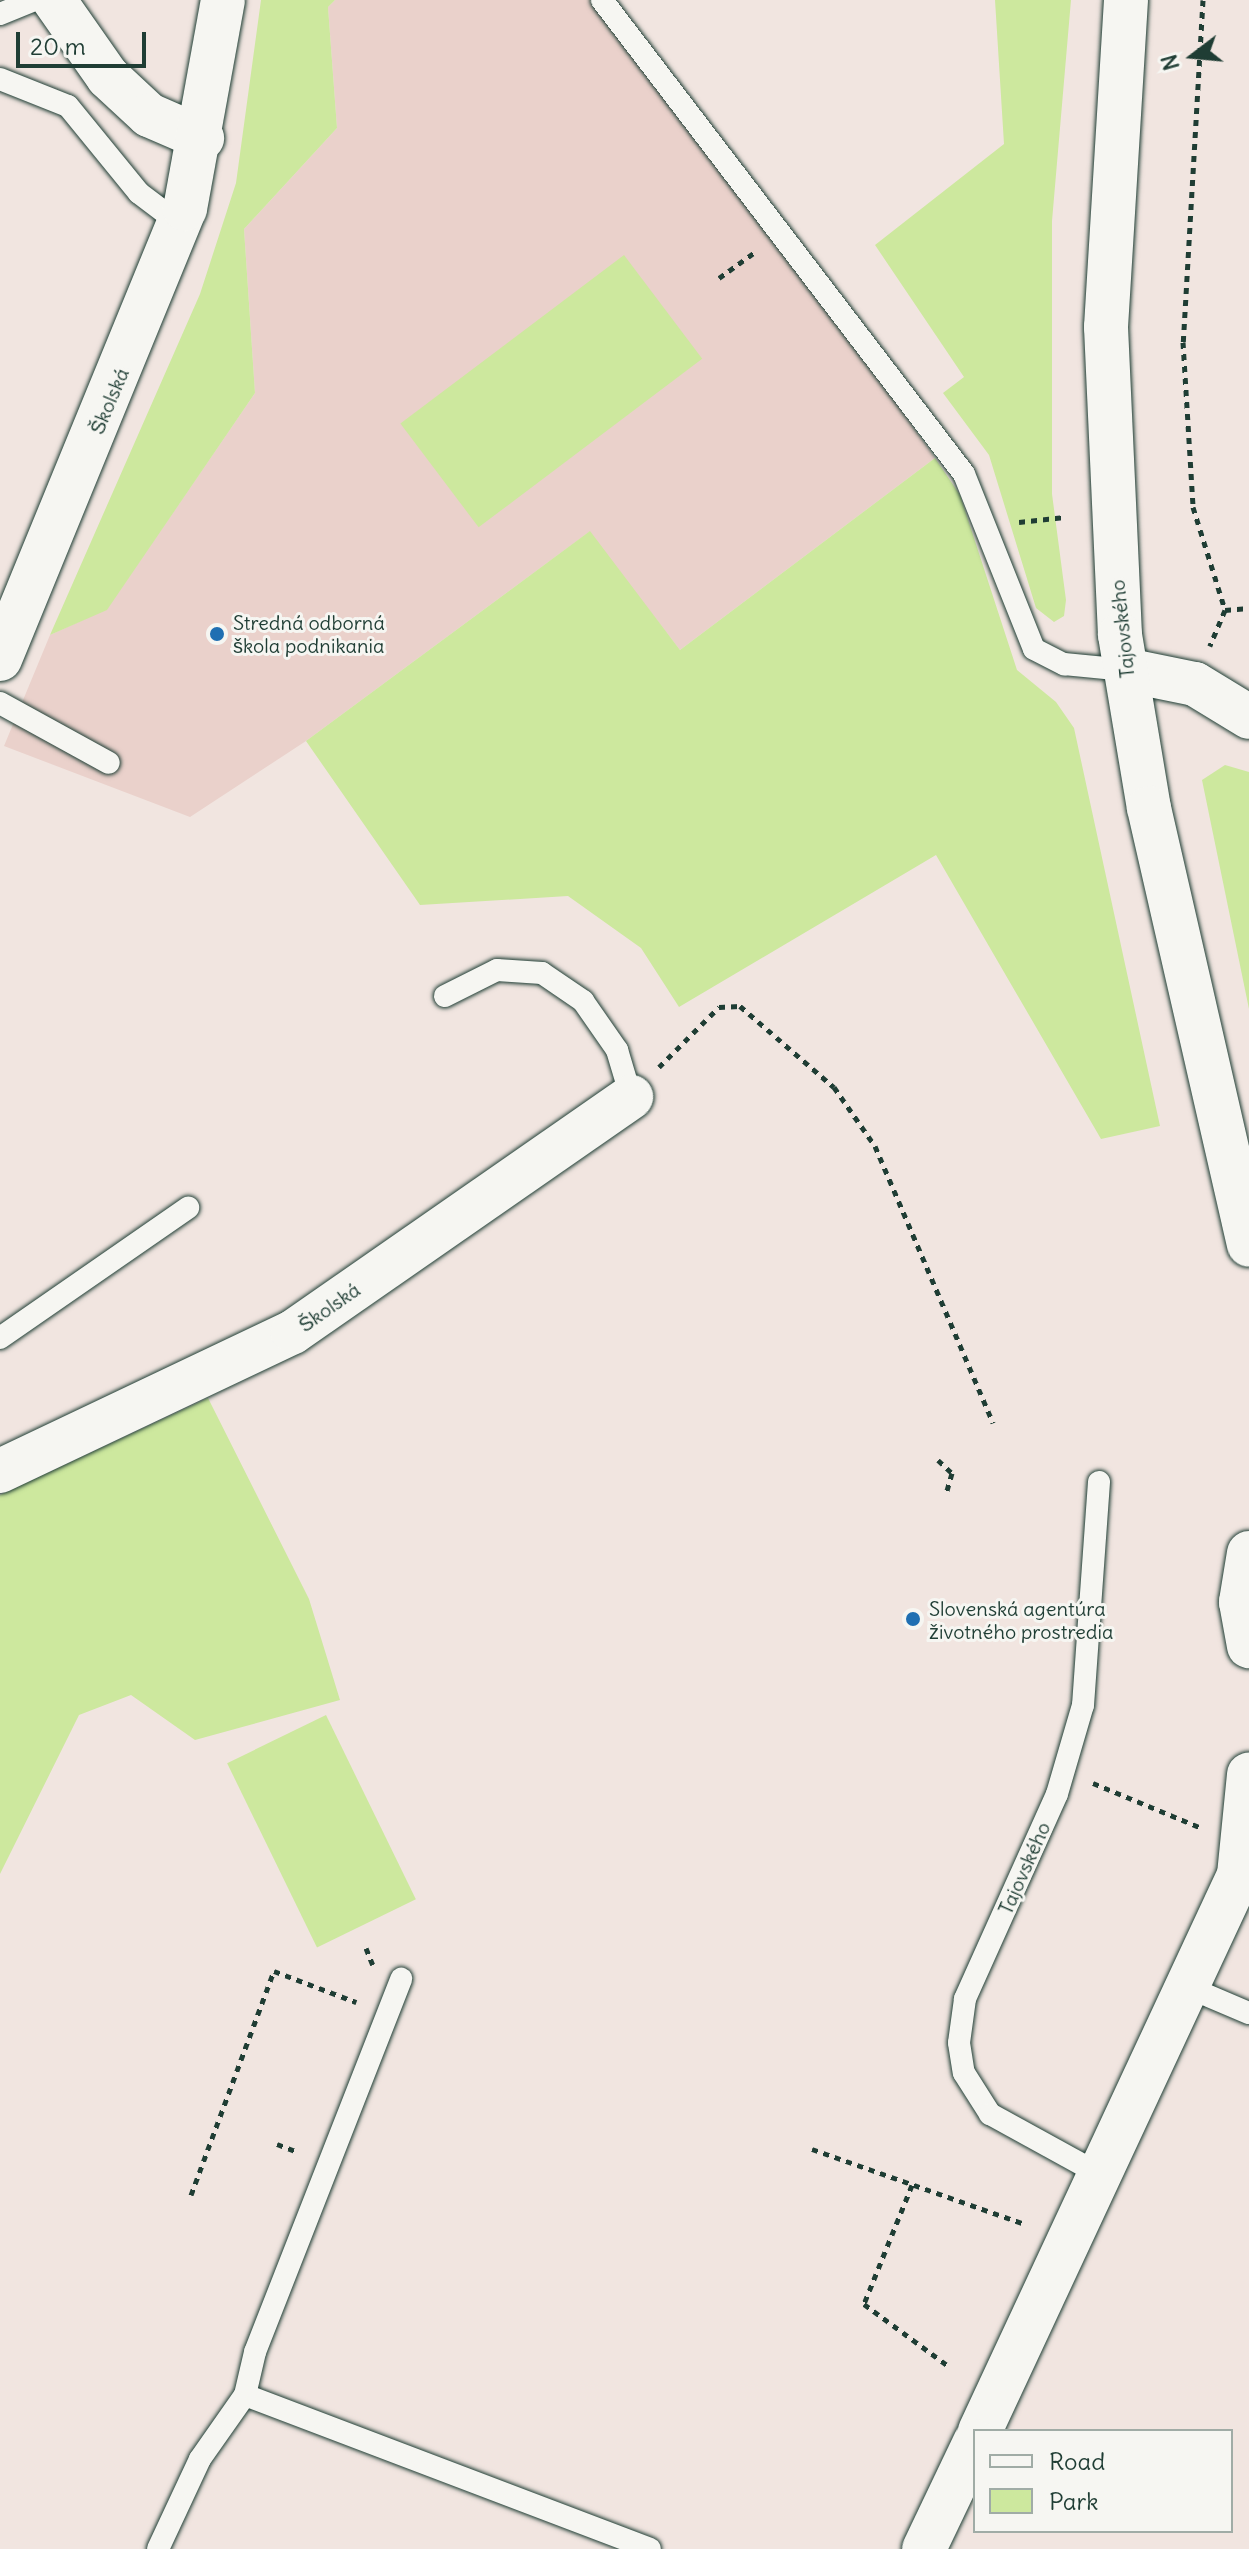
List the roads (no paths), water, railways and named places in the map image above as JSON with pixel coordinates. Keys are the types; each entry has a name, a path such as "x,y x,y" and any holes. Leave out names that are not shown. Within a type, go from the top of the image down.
{"main road":[{"path":"54,0 108,77 149,115 202,138"},
{"name":"Školská","path":"0,659 180,224 202,138 223,0"},
{"name":"Tajovského","path":"1126,0 1106,327 1126,670 1149,808 1249,1245"},
{"path":"1126,670 1195,684 1249,717"},
{"name":"Školská","path":"0,1471 293,1332 631,1097"},
{"path":"1249,1553 1241,1602 1249,1646"},
{"path":"981,2429 1103,2176 1244,1870 1249,1774"},
{"path":"924,2549 973,2446"}],"lane":[{"path":"0,14 34,0"},
{"path":"602,0 976,492 1034,649 1064,664 1126,670"},
{"path":"0,79 68,106 139,193 180,224"},
{"path":"0,703 109,763"},
{"path":"445,996 497,970 542,973 583,1001 617,1050 631,1097"},
{"path":"0,1338 188,1208"},
{"name":"Tajovského","path":"1099,1482 1083,1705 1064,1771 965,1999 959,2043 964,2073 990,2114 1103,2176"},
{"path":"158,2549 200,2459 245,2395 255,2352 401,1979"},
{"path":"1190,1988 1249,2013"},
{"path":"245,2395 650,2549"}],"place":[{"name":"Stredná odborná škola podnikania","path":"217,634"},
{"name":"Slovenská agentúra životného prostredia","path":"913,1619"}]}
